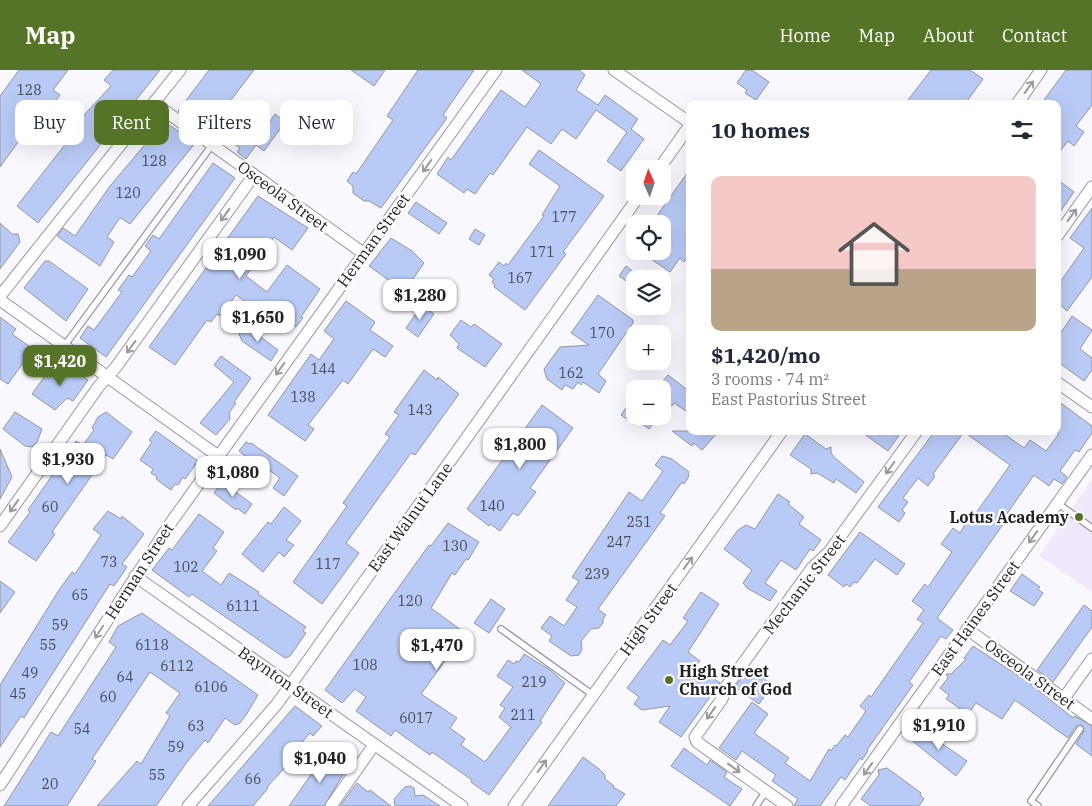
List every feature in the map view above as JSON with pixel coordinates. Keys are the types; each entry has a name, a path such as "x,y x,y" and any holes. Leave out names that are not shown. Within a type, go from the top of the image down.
{"street":[{"path":"156,100 180,70"},
{"name":"Herman Street","path":"0,785 135,576 218,456 496,70"},
{"path":"614,70 686,121"},
{"path":"1020,100 1041,70"},
{"path":"665,160 686,130"},
{"path":"0,296 120,145"},
{"name":"Osceola Street","path":"212,145 363,253"},
{"path":"0,526 254,175"},
{"path":"1061,231 1092,187"},
{"name":"East Walnut Lane","path":"188,806 267,717 633,205"},
{"path":"0,300 218,456"},
{"path":"1061,385 1092,407"},
{"name":"High Street","path":"514,806 779,435"},
{"name":"Mechanic Street","path":"766,792 695,739 738,671 812,568 829,552 914,435"},
{"name":"East Haines Street","path":"841,806 1092,455"},
{"name":"Baynton Street","path":"135,576 462,806"},
{"name":"Osceola Street","path":"967,630 1092,719"},
{"path":"1064,698 1092,658"},
{"path":"331,806 374,745"},
{"path":"766,792 787,806"}],"lane":[{"path":"65,346 212,145"},
{"path":"1058,503 1092,528"},
{"path":"501,629 593,695"},
{"path":"1038,806 1031,801 1080,729"},
{"path":"756,806 766,792"}],"shaded area":[{"name":"Lotus Academy","path":"1092,479 1092,592 1039,556"}],"building":[{"path":"19,70 68,70 53,90 60,95 57,100 15,100 16,145 0,167 0,96"},
{"path":"113,70 160,70 136,100 98,100 111,86 104,80"},
{"path":"209,70 254,70 231,100 186,100"},
{"path":"351,70 385,70 374,86"},
{"path":"418,70 474,70 443,115 447,118 381,208 369,201 364,201 353,193 353,186 347,181 353,172 356,174 393,120 387,116"},
{"path":"522,70 579,70 585,75 576,90 598,105 605,95 638,119 631,129 644,139 629,160 626,160 626,164 621,171 607,161 627,132 596,110 576,139 562,129 551,144 527,127 493,175 490,173 475,194 467,189 464,193 437,174 448,157 451,160 501,90 525,107 541,84"},
{"path":"746,70 752,70 769,82 756,100 745,93 747,90 737,83"},
{"path":"931,70 970,70 983,79 968,100 908,100"},
{"path":"1066,70 1092,70 1092,105 1076,126 1084,132 1074,146 1068,141 1061,150 1061,100 1044,100"},
{"path":"94,104 94,145 100,145 38,223 17,206 65,145 84,145 85,114"},
{"path":"275,114 280,118 280,129 270,143 270,121"},
{"path":"169,125 179,131 179,145 194,145 130,224 121,218 119,219 107,237 114,242 100,266 57,236 63,228 75,236 110,186 145,145 169,145"},
{"path":"236,145 256,145 246,159 237,152 240,148"},
{"path":"256,145 268,145 264,151"},
{"path":"539,150 604,196 563,252 566,254 525,310 494,287 495,285 492,282 494,279 489,275 499,262 504,266 506,263 508,265 544,216 542,215 560,186 529,164"},
{"path":"213,163 235,178 106,357 80,338 88,326 94,330 122,292 118,290 129,275 132,277 151,251 145,246 153,235 159,239"},
{"path":"686,175 686,259 684,262 680,258 671,271 652,260 671,260 671,215 657,215 664,205 671,205 671,196"},
{"path":"1061,182 1074,192 1061,211"},
{"path":"258,196 308,228 292,250 274,237 246,276 267,292 287,265 320,289 296,327 259,303 255,308 236,295 220,316 217,314 211,322 207,320 175,365 149,347"},
{"path":"416,202 447,223 439,234 408,213"},
{"path":"1092,208 1092,277 1067,311 1061,306 1061,281 1084,248 1070,238"},
{"path":"0,223 12,234 18,234 20,242 0,269"},
{"path":"475,229 485,235 479,245 469,239"},
{"path":"391,238 412,251 424,263 406,289 398,283 391,285 391,282 369,266"},
{"path":"45,261 49,261 88,289 66,321 24,288"},
{"path":"626,266 631,270 626,270 626,281 619,276"},
{"path":"598,295 633,320 632,325 626,325 626,333 598,374 606,381 599,393 583,382 581,385 578,382 573,389 565,385 562,390 547,379 544,369 560,347 589,345 571,333"},
{"path":"346,301 375,322 370,330 393,346 385,357 373,349 348,384 343,380 308,425 314,429 305,441 268,415 311,354 319,360 334,339 324,331"},
{"path":"422,305 434,314 418,337 406,328"},
{"path":"1072,316 1092,330 1080,349 1092,358 1092,370 1084,381 1061,364 1061,332"},
{"path":"0,317 16,329 12,334 33,349 8,384 0,379"},
{"path":"461,320 471,327 474,324 502,344 485,367 457,348 459,344 450,335"},
{"path":"245,325 278,350 271,361 242,341 239,334"},
{"path":"221,356 251,378 234,402 236,403 229,413 230,419 216,435 200,423 234,382 214,365"},
{"path":"62,362 88,380 73,401 67,398 55,410 32,394 45,376 49,379"},
{"path":"424,370 437,380 438,377 459,394 415,455 411,453 346,543 359,553 322,604 293,582 347,506 343,503 390,437 385,434 399,415 394,412"},
{"path":"668,375 686,389 686,411 674,403 672,406 671,380 664,380"},
{"path":"1061,403 1092,426 1092,433 1079,452 1075,450 1060,471 1067,477 1062,484 1054,479 1049,486 1034,475 1006,515 1009,516 937,618 953,630 946,639 941,636 909,682 913,685 862,760 860,758 845,780 841,777 820,806 794,806 798,799 772,781 776,775 742,751 736,760 719,748 752,702 768,714 754,733 789,758 785,763 810,781 829,749 831,751 845,735 848,737 866,711 860,706 869,695 871,697 923,623 917,619 924,610 912,601 925,584 928,587 952,552 941,544 953,528 960,533 969,518 971,520 1010,465 968,435 1006,435 1024,448 1030,440 1046,451 1058,435 1061,435"},
{"path":"542,405 573,428 530,488 536,492 518,516 513,513 500,531 490,524 489,526 467,509"},
{"path":"626,408 626,419 621,415"},
{"path":"15,412 42,429 37,442 32,447 25,446 3,429"},
{"path":"106,412 132,432 113,459 106,455 52,532 55,534 36,561 8,542 76,441 83,445 94,430 92,428 98,417"},
{"path":"643,425 652,425 649,429"},
{"path":"156,431 198,461 185,479 183,477 178,485 175,484 171,490 156,479 157,477 151,473 153,469 140,460 152,442 149,440"},
{"path":"672,431 686,431 686,435 715,435 702,450 694,443 692,446"},
{"path":"804,435 806,435 826,449 831,447 831,453 835,458 864,482 856,493 836,479 834,483 817,473 811,474 811,469 790,455"},
{"path":"866,435 899,435 888,451"},
{"path":"932,435 962,435 933,474 935,476 928,486 918,478 903,498 908,502 902,510 905,513 899,522 878,507"},
{"path":"246,442 251,443 298,476 284,496 273,488 280,478 262,465 260,467 257,466 239,451"},
{"path":"0,449 12,477 0,499"},
{"path":"662,456 672,459 689,472 689,476 684,484 682,482 660,513 665,516 598,609 606,615 603,623 599,628 591,629 581,641 582,649 579,655 571,656 549,641 552,636 541,628 550,616 564,626 577,607 566,600 579,581 572,577 629,492 642,501 663,471 655,465"},
{"path":"222,482 252,504 245,514 237,508 236,510 214,493"},
{"path":"778,494 790,502 788,504 804,517 799,524 821,540 813,551 810,549 796,570 781,560 765,583 777,591 770,601 747,588 743,583 752,570 724,549 738,530 746,525 755,529"},
{"path":"284,507 301,521 286,540 294,545 284,557 279,552 263,572 242,554 268,522 271,524"},
{"path":"108,511 121,519 122,516 144,534 122,564 127,567 114,586 110,584 24,718 21,716 0,747 0,685 59,590 72,572 75,574 101,535 93,529"},
{"path":"199,514 224,532 213,548 217,551 202,571 221,585 229,573 259,592 258,594 306,627 303,631 306,633 290,656 285,658 192,594 189,597 152,570 169,548 172,550"},
{"path":"448,523 479,542 468,560 466,559 455,575 452,573 431,608 465,633 421,694 457,718 450,728 465,739 461,745 485,762 511,727 499,717 505,708 500,705 513,687 497,676 508,660 514,664 516,661 519,662 524,654 550,670 565,683 540,721 542,722 489,795 471,782 472,780 432,752 430,755 395,730 391,736 356,711 366,697 355,689 342,703 325,690 429,545 431,546"},
{"path":"860,532 905,564 897,575 875,559 857,583 854,582 850,587 846,584 844,587 828,575"},
{"path":"1022,574 1040,587 1038,589 1043,593 1034,606 1010,591"},
{"path":"0,581 15,592 0,613"},
{"path":"701,592 719,604 688,652 700,661 696,666 720,683 681,737 659,722 670,706 642,710 634,704 639,697 627,688 663,640 670,645 688,621 683,618"},
{"path":"491,599 505,609 489,633 474,623"},
{"path":"1084,605 1092,611 1092,627 1053,682 1037,670"},
{"path":"142,613 258,695 246,715 240,723 235,725 225,718 208,743 205,740 187,762 156,806 97,806 137,761 141,764 170,716 166,713 180,693 150,672 92,759 96,761 67,806 4,806 51,732 58,736 116,647 109,642 118,626"},
{"path":"973,646 1028,682 1073,718 1075,716 1092,726 1092,756 1076,744 1084,731 1082,725 1076,726 1068,738 1015,700 1002,719 976,703 968,714 946,699 949,695 940,688 948,678 946,674 951,674 966,659 964,658"},
{"path":"749,668 770,683 771,687 759,704 735,687"},
{"path":"295,706 322,726 313,736 310,733 296,749 299,752 267,787 253,806 208,806"},
{"path":"918,727 967,761 956,776 910,739"},
{"path":"684,748 707,765 710,760 727,772 724,777 742,789 730,806 671,766"},
{"path":"326,753 347,768 324,806 289,806"},
{"path":"583,757 605,775 605,779 613,787 625,794 616,806 548,806"},
{"path":"887,768 921,793 920,795 924,799 919,806 871,806 861,799 879,775 878,770"},
{"path":"357,783 368,792 370,790 391,806 340,806"},
{"path":"410,786 414,788 415,796 423,795 440,806 395,806 394,799 405,787"}],"place":[{"name":"Lotus Academy","path":"1079,517"},
{"name":"High Street Church of God","path":"669,680"}]}
